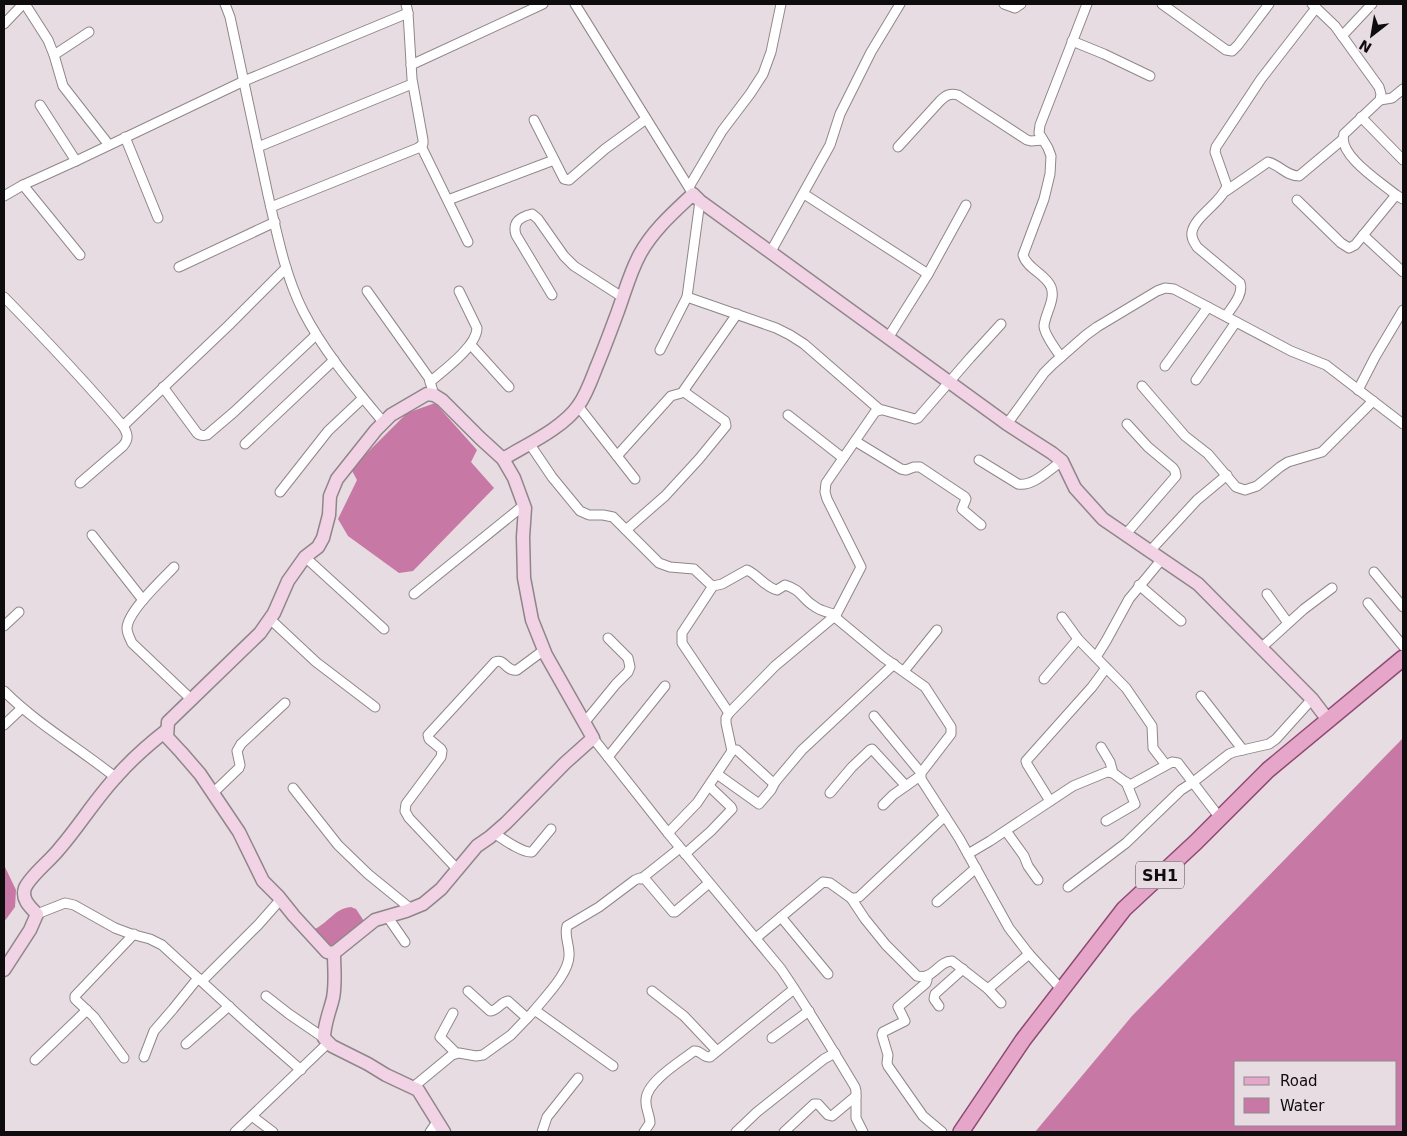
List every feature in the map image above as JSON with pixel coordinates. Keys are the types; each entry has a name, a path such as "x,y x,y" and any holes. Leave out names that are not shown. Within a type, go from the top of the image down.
{"main road":[{"name":"SH1","path":"961,1132 1023,1040 1124,909 1268,770 1403,658"}],"street":[{"path":"4,24 24,4 48,40 63,86 109,145"},
{"path":"224,4 230,17 286,268 316,335 383,422"},
{"path":"411,64 543,4"},
{"path":"575,4 694,194 770,253 1007,424 1052,452 1062,461 1075,488 1103,519 1198,584 1312,699 1328,720"},
{"path":"660,350 687,297 694,194 722,131 763,74 772,52 778,4"},
{"path":"770,253 831,144 839,116 862,69 900,4"},
{"path":"1004,4 1012,8 1022,4"},
{"path":"1061,357 1045,332 1044,326 1053,293 1051,286 1026,261 1023,255 1044,199 1050,174 1051,156 1039,130 1040,124 1087,4"},
{"path":"1162,4 1226,50 1232,50 1238,46 1269,4"},
{"path":"1342,36 1372,4"},
{"path":"1226,191 1227,186 1216,158 1216,147 1261,79 1314,6 1335,26 1379,87 1380,100"},
{"path":"4,196 23,184 76,161 244,81 407,8 412,84 423,140 421,146 468,242"},
{"path":"54,55 89,32"},
{"path":"1072,41 1150,76"},
{"path":"258,147 412,84"},
{"path":"1226,316 1241,293 1242,288 1240,283 1197,246 1192,239 1191,233 1194,226 1226,191 1268,162 1273,163 1292,176 1299,176 1342,140 1344,134 1380,100 1392,98 1403,91"},
{"path":"898,147 940,101 947,95 952,94 958,95 1027,140 1043,140"},
{"path":"40,104 76,161"},
{"path":"1361,117 1403,160"},
{"path":"534,120 564,179 569,180 605,149 646,119"},
{"path":"126,137 158,218"},
{"path":"1297,200 1341,243 1349,248 1355,245 1400,197 1355,161 1345,149 1342,140"},
{"path":"271,207 421,146"},
{"path":"448,200 554,160"},
{"path":"23,184 80,255"},
{"path":"503,459 553,429 578,406 590,384 640,252 666,219 694,194"},
{"path":"804,194 928,274"},
{"path":"888,338 928,274 966,205"},
{"path":"552,295 516,235 514,228 516,223 532,214 538,219 564,256 574,266 622,297"},
{"path":"179,266 275,222"},
{"path":"1363,235 1403,272"},
{"path":"123,426 286,268"},
{"path":"1007,424 1044,373 1061,357 1097,327 1165,288 1174,289 1291,352 1326,366 1403,424"},
{"path":"367,291 429,378 434,395"},
{"path":"430,382 471,345 475,338 477,328 459,292"},
{"path":"4,296 53,347 123,426 127,433 126,442 80,483"},
{"path":"687,297 776,328 797,339 880,410 917,419 1001,324"},
{"path":"1164,366 1208,307"},
{"path":"1358,390 1403,310"},
{"path":"685,392 685,387 737,314"},
{"path":"1196,380 1236,322"},
{"path":"163,387 197,433 199,435 207,435 316,335"},
{"path":"471,345 509,387"},
{"path":"245,444 334,360"},
{"path":"1142,386 1185,436 1208,454 1236,486 1245,490 1256,486 1288,462 1322,452 1373,401"},
{"path":"617,456 671,396 685,392"},
{"path":"626,530 665,496 726,426 725,421 685,392"},
{"path":"593,738 565,763 521,809 477,846 441,889 423,904 374,920 334,953 327,952 263,880 238,832 200,774 167,737 167,730 168,722 260,633 270,619 288,581 304,557 318,547 323,538 329,515 330,496 337,479 383,422 391,415 427,394 434,395 442,400 503,459 514,478 525,508 523,537 524,578 532,620 544,650 584,723 593,738 682,851 781,969 835,1053 854,1087 856,1118 863,1132"},
{"path":"280,492 328,431 363,398"},
{"path":"578,406 635,479"},
{"path":"668,833 697,803 732,751 726,723 729,713 775,666 836,615 861,567 825,492 826,483 875,412 880,410"},
{"path":"788,415 843,458"},
{"path":"1126,534 1176,476 1173,468 1148,447 1127,424"},
{"path":"855,442 901,469 906,470 920,467 946,483 965,497 962,509 981,525"},
{"path":"529,443 552,477 580,511 589,515 613,517 660,563 670,567 694,569 713,586"},
{"path":"979,460 1018,484 1024,485 1032,482 1062,461"},
{"path":"1150,551 1197,500 1227,475"},
{"path":"414,594 524,505"},
{"path":"92,535 143,600"},
{"path":"304,557 384,629"},
{"path":"1096,657 1129,599 1162,559"},
{"path":"174,566 143,600 129,620 127,627 132,643 191,699"},
{"path":"729,713 681,640 682,632 713,586 722,584 747,570 770,589 777,590 785,585 794,588 812,605 820,610 836,615"},
{"path":"1374,572 1403,607"},
{"path":"1139,586 1181,622"},
{"path":"1261,648 1304,609 1332,588"},
{"path":"1267,594 1288,623"},
{"path":"1368,604 1403,646"},
{"path":"4,626 19,612"},
{"path":"836,615 838,621 925,687 952,730 921,774 883,805"},
{"path":"1062,617 1078,639 1126,688 1152,726 1153,748 1166,765"},
{"path":"270,619 322,666 375,707"},
{"path":"904,671 936,630"},
{"path":"584,723 628,672 630,667 628,658 608,638"},
{"path":"1044,679 1078,639"},
{"path":"457,869 405,811 406,804 442,757 441,749 428,739 428,735 497,660 502,661 508,669 514,671 544,650"},
{"path":"717,774 759,804 802,750 894,664"},
{"path":"1050,801 1026,764 1026,761 1092,687 1106,668"},
{"path":"608,757 665,686"},
{"path":"4,691 22,708 116,777"},
{"path":"1201,696 1243,750"},
{"path":"1068,887 1126,843 1181,790 1225,757 1234,752 1269,744 1276,739 1312,699"},
{"path":"212,793 240,765 237,755 238,748 285,703"},
{"path":"4,725 22,708"},
{"path":"874,716 921,774 1009,928 1029,954 1062,990"},
{"path":"37,914 28,905 24,897 25,889 30,881 59,850 116,777 167,730"},
{"path":"1101,747 1110,762 1113,774"},
{"path":"732,751 737,750 771,781 775,782"},
{"path":"830,793 870,750 906,786"},
{"path":"968,854 1073,786 1106,772 1132,784 1172,762 1178,763 1220,818"},
{"path":"1106,821 1135,804 1126,782"},
{"path":"453,1012 440,1037 456,1053 476,1056 483,1055 511,1035 560,978 569,962 570,953 565,933 566,926 599,907 635,880 641,878 711,831 732,809 709,786"},
{"path":"293,788 344,851 368,874 411,909"},
{"path":"851,898 859,897 945,816"},
{"path":"494,833 524,851 532,852 551,829"},
{"path":"1006,831 1038,880"},
{"path":"937,902 976,868"},
{"path":"641,878 645,879 673,912 709,883"},
{"path":"756,938 823,882 830,883 851,898 890,950 914,974 920,977 927,976 950,960 1001,1002"},
{"path":"144,1057 154,1030 200,979 258,926 281,899"},
{"path":"4,970 30,930 37,914 65,903 74,904 115,928 150,939 162,945 302,1070"},
{"path":"387,916 405,942"},
{"path":"781,917 828,974"},
{"path":"124,1058 87,1010 75,999 75,996 134,934"},
{"path":"326,1040 324,1031 333,999 335,979 334,953"},
{"path":"988,990 1029,954"},
{"path":"939,1006 934,999 935,994 963,969"},
{"path":"927,976 926,983 898,1007 905,1022 883,1032 882,1035 888,1055 888,1066 923,1116 942,1132"},
{"path":"644,1132 650,1123 647,1094 659,1078 694,1051 700,1052 707,1058 710,1057 794,989"},
{"path":"468,991 490,1011 494,1011 505,1001 508,1001 530,1015"},
{"path":"652,991 695,1026 717,1051"},
{"path":"266,996 326,1040 386,1075 418,1090 437,1129"},
{"path":"186,1044 229,1006"},
{"path":"35,1060 87,1010"},
{"path":"772,1038 809,1011"},
{"path":"530,1015 538,1012 613,1066"},
{"path":"235,1132 302,1070 326,1040"},
{"path":"412,1088 456,1053"},
{"path":"736,1132 757,1112 824,1059 835,1053"},
{"path":"542,1132 547,1117 578,1078"},
{"path":"784,1132 814,1104 818,1104 830,1116 856,1096"},
{"path":"252,1116 273,1132"}],"water":[{"path":"435,403 477,450 471,462 494,488 413,571 399,573 348,536 338,519 357,480 351,469 407,413"},
{"path":"1403,738 1403,1132 1035,1132 1132,1016"},
{"path":"4,865 16,890 15,907 4,922"},
{"path":"351,907 356,909 364,921 329,949 313,930 339,911"}]}
